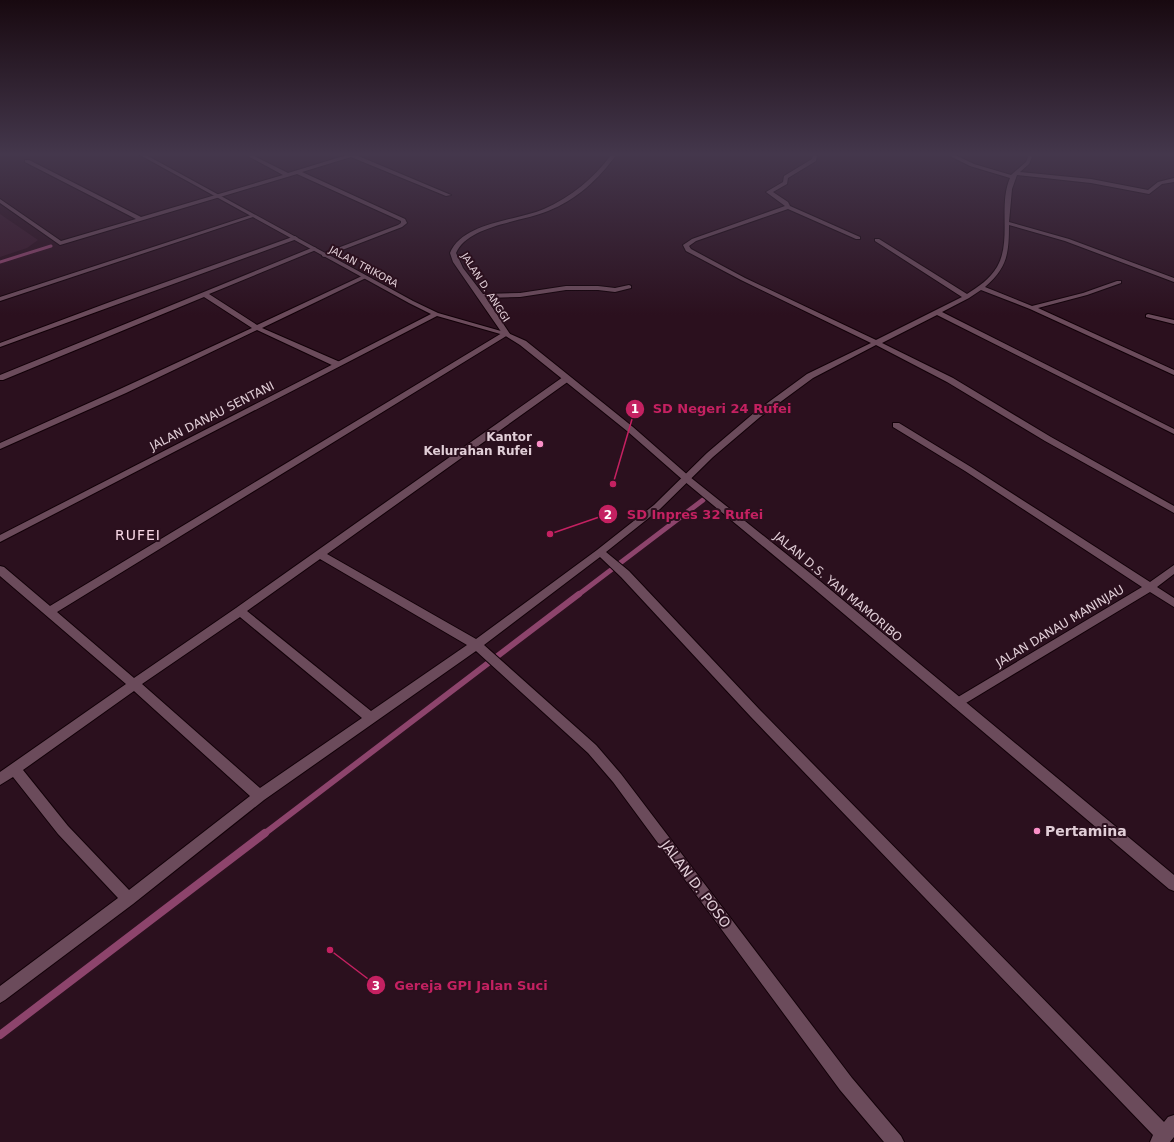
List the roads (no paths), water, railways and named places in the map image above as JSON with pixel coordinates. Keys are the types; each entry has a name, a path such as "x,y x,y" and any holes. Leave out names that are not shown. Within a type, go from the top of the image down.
{"street":[{"path":"10,208 60,243 175,208"},
{"path":"119,208 140,219"},
{"name":"JALAN TRIKORA","path":"239,208 364,277 436,314 453,319"},
{"path":"324,255 400,226 404,223 403,220 377,208"},
{"name":"JALAN D. ANGGI","path":"506,334 482,296 459,265 453,254 454,246 462,239 473,233 535,214 547,208"},
{"path":"784,208 700,238 686,245 688,250 743,280 876,342 950,380 1048,439 1174,510"},
{"path":"791,208 858,238"},
{"path":"0,995 128,899 259,796 476,645 600,552 657,507 710,455 757,415 810,376 967,297 981,288 999,271 1005,260 1008,243 1008,208"},
{"path":"0,299 253,216"},
{"path":"1007,223 1067,240 1174,280"},
{"path":"0,345 112,303 295,238"},
{"path":"878,240 967,297"},
{"path":"0,378 314,249"},
{"path":"0,446 123,392 364,277"},
{"path":"1032,308 1085,294 1119,282"},
{"path":"482,296 520,295 566,288 598,288 616,290 629,287"},
{"path":"981,288 1032,308 1174,373"},
{"path":"204,294 257,328 337,364"},
{"path":"936,312 1174,432"},
{"name":"JALAN DANAU SENTANI","path":"0,539 436,314"},
{"path":"1148,316 1174,322"},
{"name":"JALAN D.S. YAN MAMORIBO","path":"453,319 506,334 523,343 630,429 687,479 816,584 957,704 1174,884"},
{"path":"50,611 506,334"},
{"path":"0,779 240,611 566,379"},
{"path":"896,425 968,469 1174,603"},
{"path":"600,552 625,574 755,713 1166,1133"},
{"name":"JALAN D. POSO","path":"319,554 476,645 559,718 597,754 617,778 846,1084 895,1142"},
{"name":"JALAN DANAU MANINJAU","path":"957,704 1149,588 1174,569"},
{"path":"0,570 134,684 259,796"},
{"path":"240,611 371,718"},
{"path":"14,769 63,830 128,899"}],"waterway":[{"path":"0,262 51,246"},
{"path":"578,595 703,500"},
{"path":"264,834 579,594"},
{"path":"0,1035 265,833"}],"place":[{"name":"Kantor Kelurahan Rufei","path":"540,444"},
{"name":"SD Negeri 24 Rufei","path":"613,484"},
{"name":"SD Inpres 32 Rufei","path":"550,534"},
{"name":"Pertamina","path":"1037,831"},
{"name":"Gereja GPI Jalan Suci","path":"330,950"}],"district":[{"name":"RUFEI","path":"138,535"}]}
